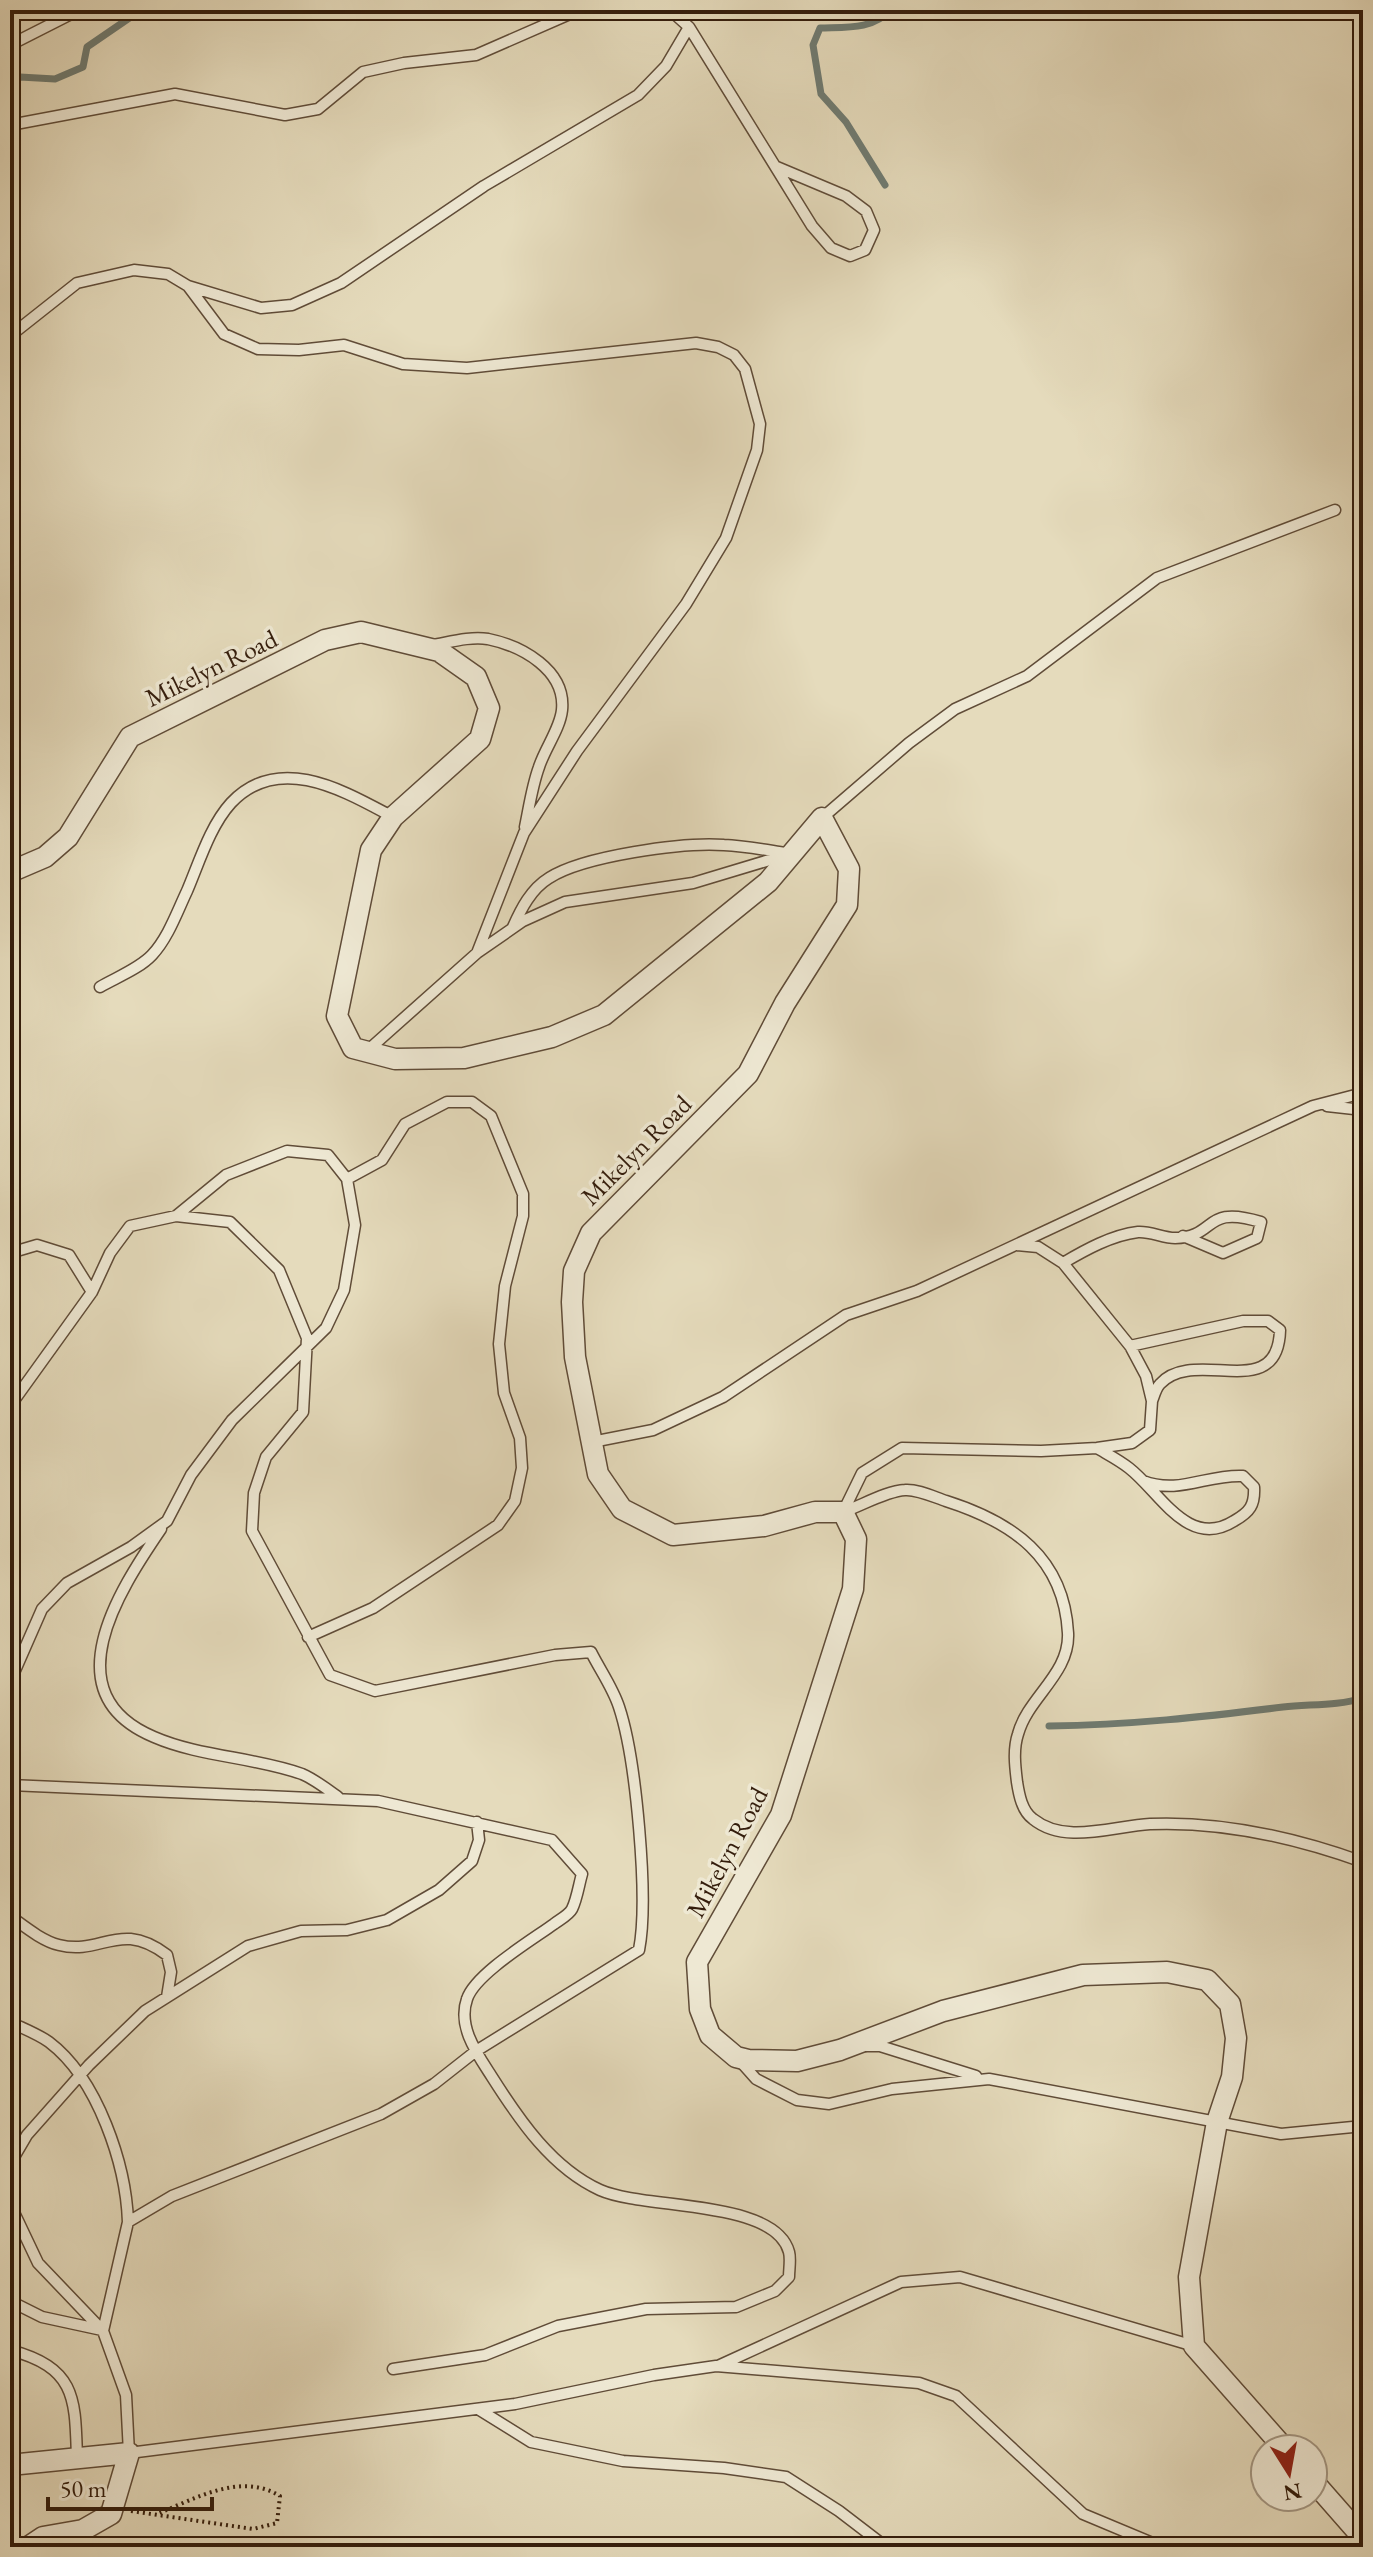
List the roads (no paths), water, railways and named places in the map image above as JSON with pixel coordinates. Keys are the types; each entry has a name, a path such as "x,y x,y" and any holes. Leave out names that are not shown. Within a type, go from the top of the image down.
{"street":[{"name":"Mikelyn Road","path":"10,872 45,857 68,837 130,737 325,640 361,632 439,651 476,677 489,708 480,739 393,817 371,850 337,1016 353,1048 367,1051"},
{"path":"367,1051 395,1059 464,1058 552,1037 604,1015 768,882 822,818"},
{"name":"Mikelyn Road","path":"736,2057 710,2035 700,2009 697,1962 781,1815 853,1589 856,1539 843,1512 815,1512 764,1526 673,1535 622,1509 598,1474 575,1357 574,1271 591,1233 748,1074 785,1003 847,905 849,869 822,818"},
{"path":"736,2057 765,2063 797,2061 852,2046 943,2011 1083,1975 1167,1972 1207,1980 1230,2004 1236,2038 1232,2077 1217,2122 1189,2277 1194,2346 1271,2433"},
{"path":"10,2465 129,2453 113,2510 83,2530 43,2537 28,2547"},
{"path":"1329,2499 1363,2538"}],"lane":[{"path":"10,45 79,10"},
{"path":"10,125 175,94 285,115 318,109 363,72 404,63 476,55 579,10"},
{"path":"670,10 689,27 812,226 831,248 850,256 865,250 874,230 866,211 846,196 777,167"},
{"path":"10,336 77,283 134,270 168,274 188,286 261,308 292,305 341,283 484,186 638,95 666,66 689,27"},
{"path":"188,286 224,334 258,349 299,350 344,345 403,364 467,368 696,343 718,347 734,355 745,369 754,395 758,437 726,538 686,604 577,751 524,833"},
{"path":"822,818 909,743 955,709 1027,676 1157,578 1335,510"},
{"path":"423,646 486,639 534,658 549,669 560,688 562,708 559,722 537,772 524,833 477,953"},
{"path":"100,987 151,956 168,931 215,829 230,804 251,787 302,777 331,784 393,817"},
{"path":"512,928 524,903 548,878 584,863 668,848 722,844 792,853"},
{"path":"367,1051 477,953 512,928 565,902 693,883 792,853"},
{"path":"592,1442 653,1430 723,1397 846,1315 917,1291 1313,1106 1363,1093"},
{"path":"308,1637 373,1608 498,1525 515,1501 522,1468 520,1438 504,1393 499,1344 505,1286 523,1216 523,1194 491,1116 472,1102 447,1102 405,1124 382,1160 347,1179"},
{"path":"1313,1106 1363,1110"},
{"path":"176,1216 226,1175 287,1151 328,1155 347,1179 355,1225 344,1290 326,1328 307,1350 232,1420 191,1475 167,1521 137,1565 112,1612 100,1658 102,1695 122,1719 155,1738 304,1775 341,1799"},
{"path":"1063,1263 1093,1246 1139,1232 1183,1236 1223,1253 1257,1238 1261,1222 1236,1215 1215,1217 1200,1232 1183,1236"},
{"path":"10,1406 92,1292 110,1253 130,1226 176,1216 230,1222 279,1270 307,1338 303,1412 266,1457 254,1493 252,1531 330,1675 375,1691 555,1655 591,1652 619,1706 632,1779 645,1921 639,1950 476,2051 434,2084 381,2114 172,2196 128,2222"},
{"path":"10,1253 37,1245 69,1255 92,1292"},
{"path":"843,1512 862,1473 902,1448 1041,1451 1097,1448 1132,1443 1150,1430 1152,1401 1146,1376 1130,1346 1063,1263 1038,1247 1015,1245"},
{"path":"1130,1346 1243,1321 1268,1321 1280,1330 1279,1350 1268,1365 1246,1371 1181,1371 1160,1384 1152,1401"},
{"path":"1097,1448 1128,1467 1169,1511 1206,1530 1224,1528 1248,1512 1254,1501 1254,1487 1243,1476 1224,1475 1174,1488 1143,1481"},
{"path":"843,1512 906,1490 965,1507 1001,1524 1029,1542 1048,1565 1062,1602 1068,1635 1062,1661 1049,1687 1029,1710 1018,1734 1015,1764 1019,1797 1030,1817 1046,1829 1069,1834 1150,1824 1198,1824 1318,1846 1363,1862"},
{"path":"10,1682 42,1609 67,1583 131,1547 167,1521"},
{"path":"10,1785 378,1801 552,1840 582,1874 572,1911 491,1970 467,1997 464,2021 476,2051 516,2115 566,2170 602,2190 642,2202 713,2210 755,2219 780,2235 790,2253 789,2277 775,2291 736,2307 646,2309 558,2326 485,2355 393,2369"},
{"path":"10,2164 27,2135 145,2011 248,1946 301,1931 347,1930 387,1920 439,1890 472,1861 479,1840 477,1822"},
{"path":"10,1916 59,1945 80,1946 120,1937 149,1942 167,1955 171,1972 167,1997"},
{"path":"10,2022 50,2043 80,2076 121,2165 128,2222 103,2331"},
{"path":"852,2046 880,2046 956,2073 1281,2134 1363,2126"},
{"path":"736,2057 756,2079 797,2100 829,2104 892,2089 989,2079"},
{"path":"10,2204 38,2263 103,2331 126,2395 129,2453 477,2409 716,2366 901,2282 960,2277 1194,2346"},
{"path":"10,2301 42,2317 103,2331"},
{"path":"10,2350 33,2357 67,2383 75,2404 77,2458"},
{"path":"716,2366 919,2383 956,2396 1083,2514 1162,2547"},
{"path":"477,2409 531,2442 623,2461 724,2468 786,2477 839,2511 886,2547"}],"waterway":[{"path":"10,83 20,77 55,79 83,67 87,47 141,10"},
{"path":"885,185 846,122 821,94 813,45 820,28 867,24 890,10"},
{"path":"1049,1726 1166,1720 1333,1704 1363,1698"}]}
